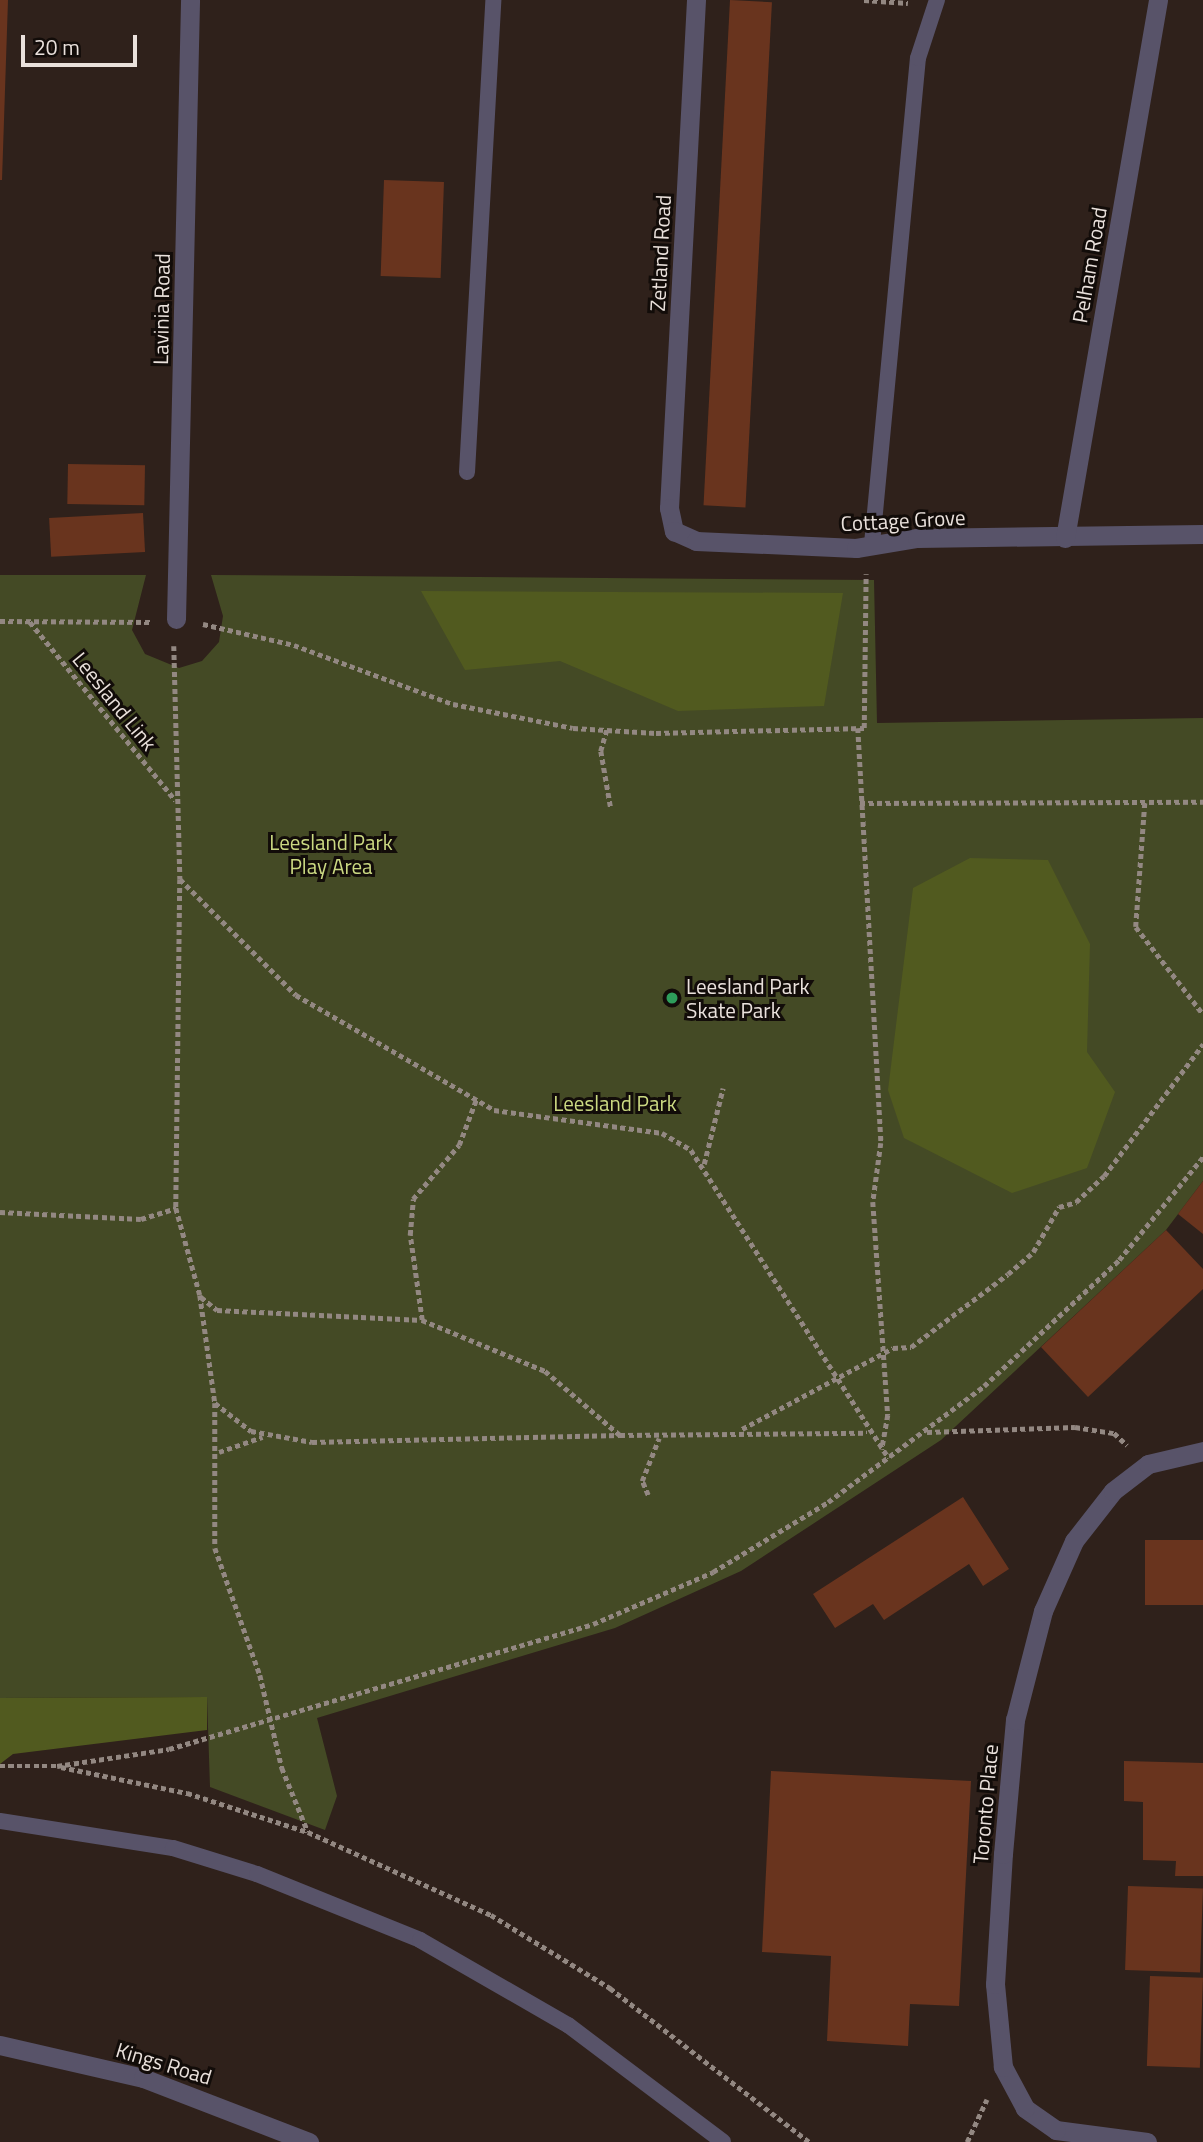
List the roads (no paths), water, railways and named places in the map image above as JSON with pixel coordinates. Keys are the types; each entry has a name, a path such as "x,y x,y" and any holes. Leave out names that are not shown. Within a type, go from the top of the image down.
{"street":[{"name":"Lavinia Road","path":"176,620 190,0"},
{"name":"Zetland Road","path":"669,508 696,0"},
{"name":"Pelham Road","path":"1065,538 1158,0"},
{"name":"Cottage Grove","path":"669,508 674,531 696,541 869,545 1203,534"},
{"name":"Toronto Place","path":"1147,2142 1056,2130 1025,2108 1003,2067 995,1984 1015,1720 1043,1611 1074,1541 1113,1492 1148,1464 1203,1451"},
{"name":"Kings Road","path":"0,2045 142,2078 309,2142"}],"lane":[{"path":"467,472 493,0"},
{"path":"869,545 918,58 937,2"},
{"path":"0,1821 173,1848 257,1874 420,1940 568,2025 723,2142"}],"place":[{"name":"Leesland Park Skate Park","path":"672,998"}],"park label":[{"name":"Leesland Park Play Area","path":"331,854"},
{"name":"Leesland Park","path":"615,1103"}]}
